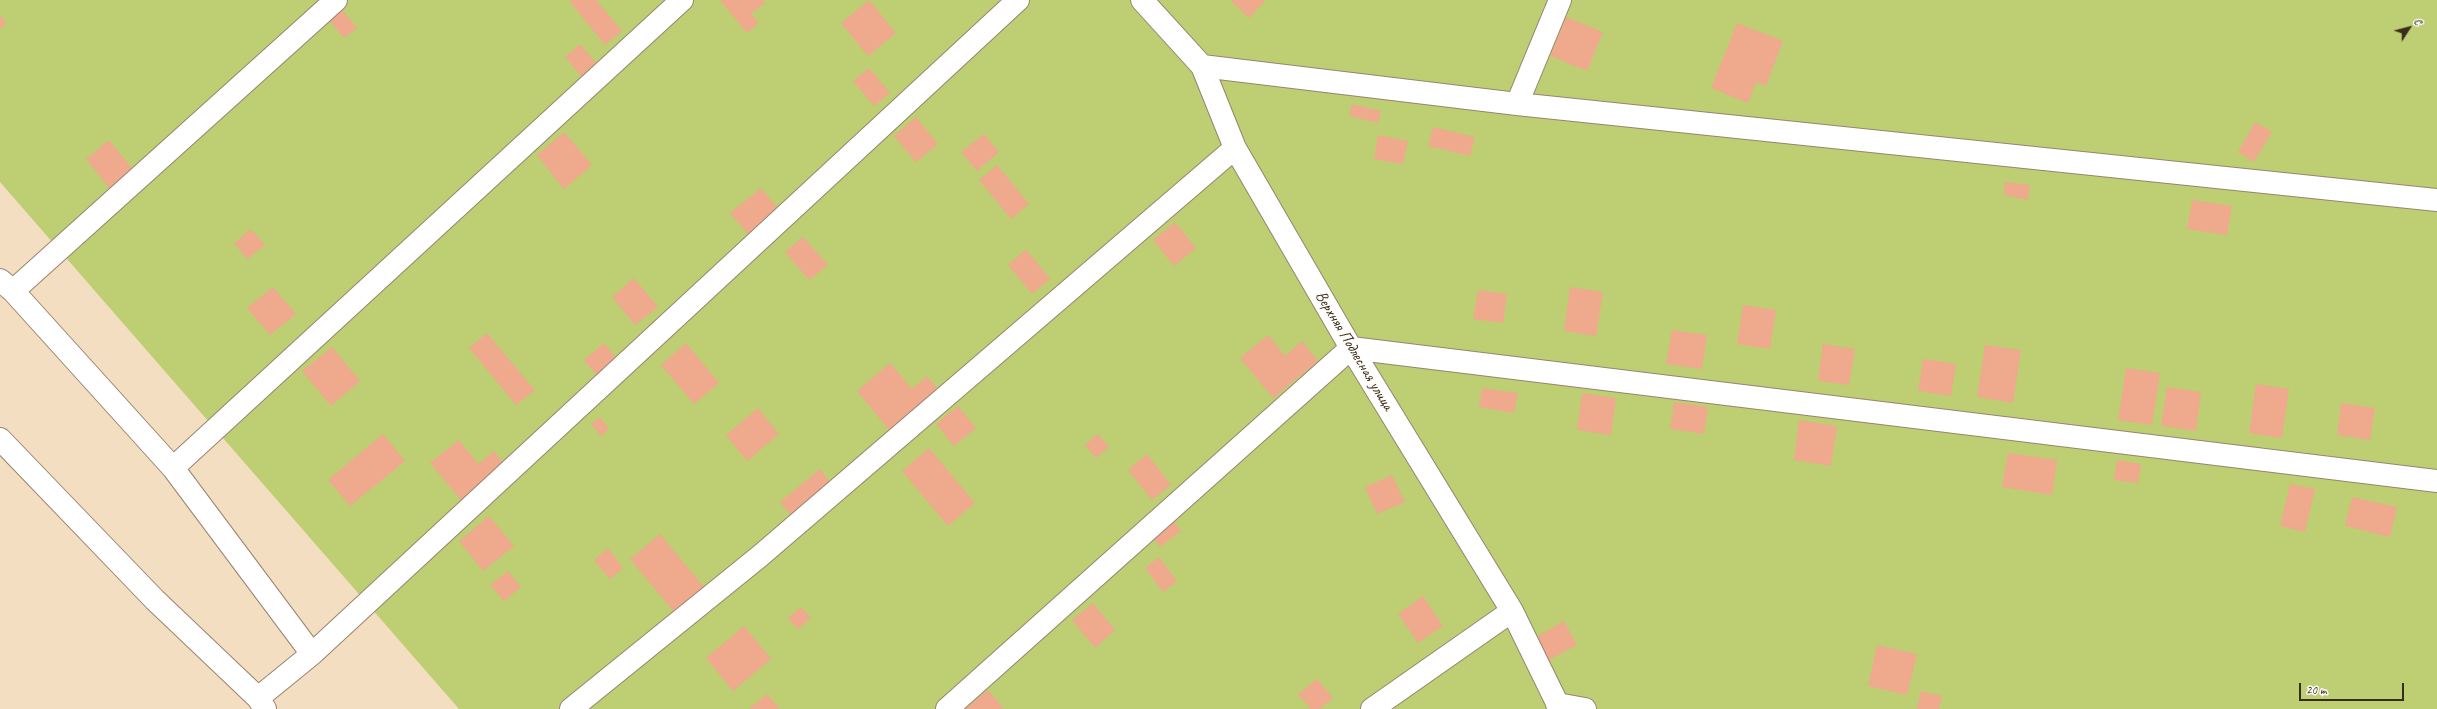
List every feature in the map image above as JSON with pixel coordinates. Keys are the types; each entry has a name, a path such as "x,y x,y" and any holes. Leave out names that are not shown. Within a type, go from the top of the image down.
{"street":[{"path":"312,654 173,468 7,286 336,0"},
{"path":"173,468 682,0"},
{"path":"0,440 155,600 261,704 312,654 1018,0"},
{"name":"Верхняя Подлесная улица","path":"1142,0 1202,66 1235,148 1351,348 1512,611 1558,707"},
{"path":"1517,104 1560,0"},
{"path":"1202,66 1517,104 2437,200"},
{"path":"571,709 760,556 1235,148"},
{"path":"947,709 1351,348 2437,481"},
{"path":"1372,709 1512,611"},
{"path":"1558,707 1585,709"}],"green space":[{"path":"0,0 2437,0 2437,709 459,709 0,182"}],"building":[{"path":"572,0 596,0 622,31 605,45 570,2"},
{"path":"720,0 763,0 765,3 751,14 759,23 747,33"},
{"path":"869,0 896,33 868,56 841,23"},
{"path":"1230,0 1266,0 1249,18"},
{"path":"342,10 357,28 344,38 329,20"},
{"path":"0,15 6,23 0,29"},
{"path":"1566,17 1603,32 1587,71 1550,56"},
{"path":"1737,23 1783,41 1766,86 1756,82 1748,103 1711,88"},
{"path":"580,44 596,63 581,76 565,57"},
{"path":"869,68 890,93 874,106 853,81"},
{"path":"1352,104 1381,111 1378,123 1349,116"},
{"path":"916,117 938,144 916,162 894,136"},
{"path":"2255,122 2272,132 2254,162 2238,152"},
{"path":"1433,127 1475,137 1470,156 1428,146"},
{"path":"564,132 592,165 564,189 537,155"},
{"path":"984,134 999,152 977,171 961,152"},
{"path":"1378,135 1408,141 1403,164 1374,159"},
{"path":"109,140 132,168 109,188 86,159"},
{"path":"997,165 1029,204 1011,219 979,180"},
{"path":"2005,182 2030,185 2028,200 2004,195"},
{"path":"761,188 779,210 749,235 730,213"},
{"path":"2192,200 2232,206 2227,235 2187,229"},
{"path":"1175,222 1196,248 1174,266 1153,240"},
{"path":"251,229 265,245 247,259 234,243"},
{"path":"803,237 828,265 809,280 785,252"},
{"path":"1026,249 1050,279 1032,294 1008,265"},
{"path":"634,278 658,307 635,325 612,297"},
{"path":"273,287 296,314 270,335 247,308"},
{"path":"1570,287 1603,292 1596,336 1564,331"},
{"path":"1478,290 1507,294 1503,323 1473,319"},
{"path":"1743,305 1776,310 1770,349 1737,344"},
{"path":"1672,330 1707,335 1702,369 1666,364"},
{"path":"487,333 535,390 516,405 469,348"},
{"path":"1268,335 1285,356 1302,341 1318,361 1273,398 1240,358"},
{"path":"604,343 618,360 598,377 584,360"},
{"path":"686,343 719,383 694,404 661,365"},
{"path":"1823,344 1855,349 1849,385 1818,381"},
{"path":"1985,345 2021,350 2013,403 1977,397"},
{"path":"332,347 360,381 331,406 302,371"},
{"path":"1923,359 1956,364 1951,396 1918,391"},
{"path":"890,363 912,389 927,376 939,390 890,431 857,391"},
{"path":"2126,368 2160,373 2152,425 2118,420"},
{"path":"2256,384 2289,389 2282,438 2249,433"},
{"path":"2167,387 2201,392 2196,431 2161,426"},
{"path":"1482,388 1518,393 1514,413 1479,407"},
{"path":"1582,393 1616,398 1611,435 1577,430"},
{"path":"1674,402 1708,407 1704,434 1670,429"},
{"path":"2341,403 2375,408 2370,440 2337,435"},
{"path":"958,406 976,428 954,446 936,424"},
{"path":"758,408 779,434 747,461 726,435"},
{"path":"600,417 609,429 601,436 591,424"},
{"path":"1799,420 1837,426 1831,466 1794,460"},
{"path":"383,434 405,461 350,506 328,480"},
{"path":"1098,434 1109,447 1096,458 1085,445"},
{"path":"459,440 478,464 494,451 505,465 462,501 430,463"},
{"path":"929,448 975,503 948,526 902,471"},
{"path":"2008,453 2057,460 2052,495 2002,487"},
{"path":"1147,454 1171,485 1152,500 1128,470"},
{"path":"2117,460 2141,464 2138,483 2114,480"},
{"path":"820,469 834,487 794,519 780,502"},
{"path":"1392,475 1405,502 1377,514 1365,487"},
{"path":"2290,484 2315,489 2305,532 2280,526"},
{"path":"2352,497 2397,507 2390,537 2345,526"},
{"path":"489,516 514,546 483,571 459,541"},
{"path":"1171,518 1181,531 1160,547 1150,534"},
{"path":"660,534 704,587 674,612 630,559"},
{"path":"608,548 623,568 610,579 594,560"},
{"path":"1159,557 1177,581 1163,592 1145,568"},
{"path":"508,571 521,587 504,601 490,585"},
{"path":"1423,596 1443,626 1418,643 1398,614"},
{"path":"1093,603 1115,630 1095,648 1072,620"},
{"path":"801,607 811,618 798,629 788,618"},
{"path":"1564,621 1577,645 1549,660 1536,637"},
{"path":"744,626 771,659 733,691 706,658"},
{"path":"1877,645 1917,654 1907,695 1868,686"},
{"path":"1317,679 1333,698 1320,709 1311,709 1298,694"},
{"path":"988,690 1004,709 965,709"},
{"path":"1921,691 1942,696 1939,709 1917,709"},
{"path":"767,694 780,709 749,709"}]}
